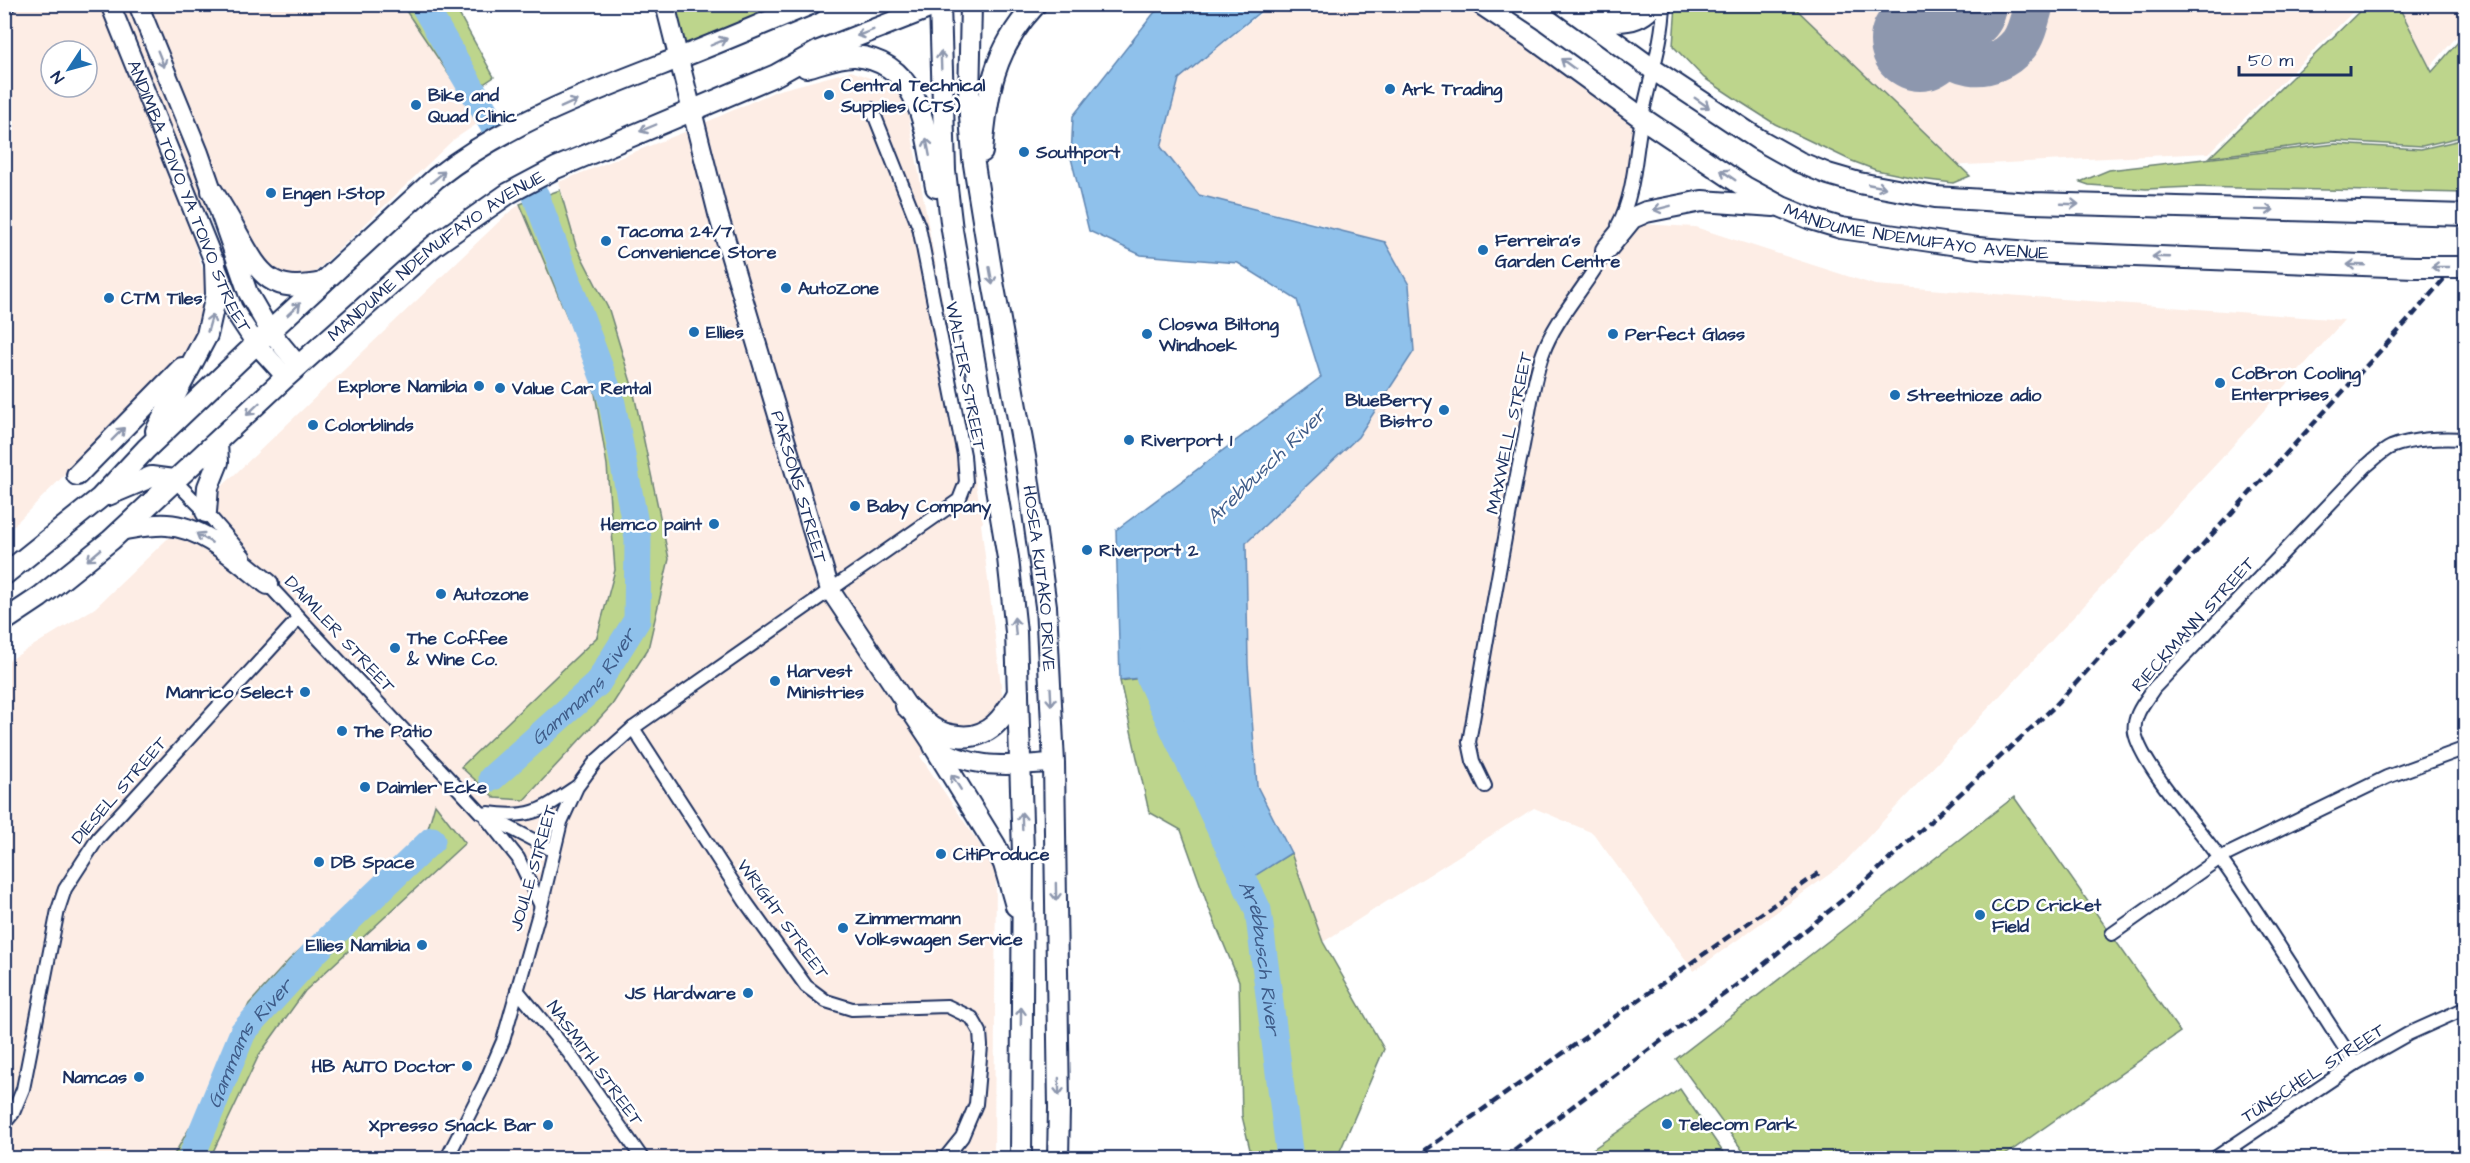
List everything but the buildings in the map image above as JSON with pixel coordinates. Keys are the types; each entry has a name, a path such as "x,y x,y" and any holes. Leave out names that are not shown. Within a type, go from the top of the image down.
{"main road":[{"path":"781,16 799,4"},
{"path":"4,575 100,498 146,450 263,338 436,178 466,154 522,124 644,70 678,59 811,4"},
{"name":"MANDUME NDEMUFAYO AVENUE","path":"7,622 124,529 292,372 435,245 509,193 556,168 776,75 819,51 939,4"},
{"name":"HOSEA KUTAKO DRIVE","path":"939,4 945,171 971,348 1008,558 1018,693 1023,853 1021,1158"},
{"name":"HOSEA KUTAKO DRIVE","path":"971,4 969,101 973,158 1026,462 1046,606 1054,763 1058,1158"},
{"path":"982,218 981,158 992,75 1023,18 1036,4"},
{"name":"MANDUME NDEMUFAYO AVENUE","path":"1481,4 1642,118 1745,187 1782,207 1841,228 1978,248 2031,252 2466,267"},
{"path":"1569,9 1613,22 1630,21 1649,11 1654,4"},
{"name":"MANDUME NDEMUFAYO AVENUE","path":"1569,9 1724,119 1799,162 1859,183 1935,197 2033,203 2461,215"},
{"path":"776,75 853,56 883,64 900,77 912,91 921,110 971,348"},
{"path":"212,191 253,262 264,275 276,282 291,286 322,283"},
{"path":"1606,250 1632,218 1673,205 1702,201 1782,207"},
{"path":"146,450 198,352 212,317 216,295 215,263"},
{"path":"77,475 198,352"},
{"path":"206,512 208,487 218,462 217,442"},
{"path":"100,498 151,477 174,480"},
{"path":"124,529 167,525 191,530 219,547 268,584"},
{"path":"906,706 932,728 945,734 964,737 980,735 1005,717 1018,693"},
{"path":"934,746 995,845 1004,864 1022,929"}],"street":[{"path":"4,8 10,4"},
{"name":"ANDIMBA TOIVO YA TOIVO STREET","path":"110,4 233,309 263,338 292,372"},
{"name":"ANDIMBA TOIVO YA TOIVO STREET","path":"138,4 199,153 263,338"},
{"name":"PARSONS STREET","path":"665,4 718,214 830,590 934,746 946,754 979,765 1054,763"},
{"name":"MAXWELL STREET","path":"1485,786 1473,761 1469,742 1504,538 1543,353 1606,250 1626,210 1642,118 1663,29 1664,4"},
{"name":"WALTER STREET","path":"830,590 959,500 966,483 964,455 919,227 872,110"},
{"name":"RIECKMANN STREET","path":"2355,1064 2220,858 2155,772 2141,748 2134,725 2137,714 2154,688 2365,467 2389,448 2431,440 2466,439"},
{"name":"DAIMLER STREET","path":"174,480 206,512 299,618 480,812 518,858 541,906"},
{"name":"JOULE STREET","path":"447,1158 498,1052 541,906 561,822 577,787 596,761 633,728 830,590"},
{"name":"DIESEL STREET","path":"4,1124 13,1113 23,1089 58,910 65,889 86,853 98,838 299,618"},
{"name":"WRIGHT STREET","path":"633,728 745,901 806,986 826,1001 852,1009 947,1006 972,1018 980,1032 981,1046 976,1104 962,1137 945,1158"},
{"path":"2112,934 2220,858 2387,777 2466,748"},
{"path":"480,812 515,816 531,813 545,809 577,787"},
{"name":"DAIMLER STREET","path":"480,812 554,851"},
{"name":"NASMITH STREET","path":"517,990 569,1053 642,1158"},
{"name":"TÜNSCHEL STREET","path":"2215,1158 2355,1064 2408,1034 2466,1008"},
{"path":"2231,1147 2239,1158"}],"shaded area":[{"path":"5,5 402,5 480,122 453,140 307,280 277,275 258,253 232,202 187,221 210,292 195,346 5,534"},
{"path":"1271,5 1481,5 1642,118 1626,210 1600,268 1638,224 1695,227 1875,285 2344,320 2221,459 1841,866 1694,971 1593,833 1534,808 1323,942 1291,853 1257,786 1248,664 1246,543 1358,437 1325,225 1199,195 1161,147 1179,79"},
{"path":"1563,5 1654,5 1630,21"},
{"path":"1779,5 2360,5 2209,153 1946,166"},
{"path":"2377,5 2465,5 2465,27 2420,79"},
{"path":"851,71 875,80 905,98 983,522 981,524 1004,709 920,756 996,869 994,1158 5,1158 5,663 95,608 520,204 592,376 607,465 615,570 597,637 461,766 648,649 609,310 576,246 559,182 682,133 776,91"}],"green space":[{"path":"2367,4 2398,5 2432,72 2465,34 2465,136 2422,146 2335,141 2210,157"},
{"path":"402,5 454,5 494,77 464,97"},
{"path":"665,5 793,5 678,59"},
{"path":"1676,5 1792,5 1970,176 1953,183 1876,170 1775,124 1704,78 1673,46"},
{"path":"2465,139 2465,193 2192,187 2146,189 2089,185 2080,182 2109,170 2335,144 2421,149"},
{"path":"560,190 576,246 609,310 633,389 669,559 648,649 612,705 524,800 495,798 461,767 597,637 615,570 607,465 592,376 520,204"},
{"path":"1149,677 1245,881 1291,853 1323,942 1384,1049 1337,1158 1252,1158 1242,1116 1239,981 1208,906 1181,830 1149,812 1120,681"},
{"name":"CCD Cricket Field","path":"2014,797 2180,1032 2001,1158 1748,1158 1676,1059"},
{"path":"435,804 465,843 305,991 259,1055 210,1158 172,1158 196,1117 249,1004 289,960 427,832"},
{"name":"Telecom Park","path":"1680,1089 1727,1158 1580,1158"}],"water":[{"path":"1166,5 1268,5 1179,79 1161,147 1199,195 1385,242 1409,285 1414,351 1358,437 1246,543 1248,664 1257,786 1291,853 1245,882 1149,677 1120,680 1116,530 1321,377 1297,300 1238,263 1141,255 1089,231 1071,158 1073,116 1154,13"}],"waterway":[{"name":"Gammams River","path":"423,4 498,134"},
{"name":"Gammams River","path":"492,778 597,684 637,620 638,539 611,398 536,196"},
{"name":"Arebbusch River","path":"1155,643 1149,677 1258,910 1290,1158"},
{"name":"Gammams River","path":"191,1158 243,1032 316,951 432,840"}],"taxiway":[{"path":"1934,27 1939,42 1958,61 1970,65 1983,65 1996,62 2008,55 2019,44 2034,4"}],"runway":[{"path":"1920,41 1957,4"}],"railway":[{"path":"1503,1158 1758,969 1867,880 2054,707 2413,315 2466,253"},
{"path":"1414,1158 1819,873"}],"place":[{"name":"Ark Trading","path":"1390,89"},
{"name":"Central Technical Supplies (CTS)","path":"829,95"},
{"name":"Bike and Quad Clinic","path":"416,105"},
{"name":"Southport","path":"1024,152"},
{"name":"Engen 1-Stop","path":"271,193"},
{"name":"Tacoma 24/7 Convenience Store","path":"606,241"},
{"name":"Ferreira's Garden Centre","path":"1483,250"},
{"name":"AutoZone","path":"786,288"},
{"name":"CTM Tiles","path":"109,298"},
{"name":"Ellies","path":"694,332"},
{"name":"Closwa Biltong Windhoek","path":"1147,334"},
{"name":"Perfect Glass","path":"1613,334"},
{"name":"CoBron Cooling Enterprises","path":"2220,383"},
{"name":"Explore Namibia","path":"479,386"},
{"name":"Value Car Rental","path":"500,388"},
{"name":"Streetnioze adio","path":"1895,395"},
{"name":"BlueBerry Bistro","path":"1444,410"},
{"name":"Colorblinds","path":"313,425"},
{"name":"Riverport 1","path":"1129,440"},
{"name":"Baby Company","path":"855,506"},
{"name":"Hemco paint","path":"714,524"},
{"name":"Riverport 2","path":"1087,550"},
{"name":"Autozone","path":"441,594"},
{"name":"The Coffee & Wine Co.","path":"395,648"},
{"name":"Harvest Ministries","path":"775,681"},
{"name":"Manrico Select","path":"305,692"},
{"name":"The Patio","path":"342,731"},
{"name":"Daimler Ecke","path":"365,787"},
{"name":"CitiProduce","path":"941,854"},
{"name":"DB Space","path":"319,862"},
{"name":"CCD Cricket Field","path":"1980,915"},
{"name":"Zimmermann Volkswagen Service","path":"843,928"},
{"name":"Ellies Namibia","path":"422,945"},
{"name":"JS Hardware","path":"748,993"},
{"name":"HB AUTO Doctor","path":"467,1066"},
{"name":"Namcas","path":"139,1077"},
{"name":"Telecom Park","path":"1667,1124"},
{"name":"Xpresso Snack Bar","path":"548,1125"}]}
